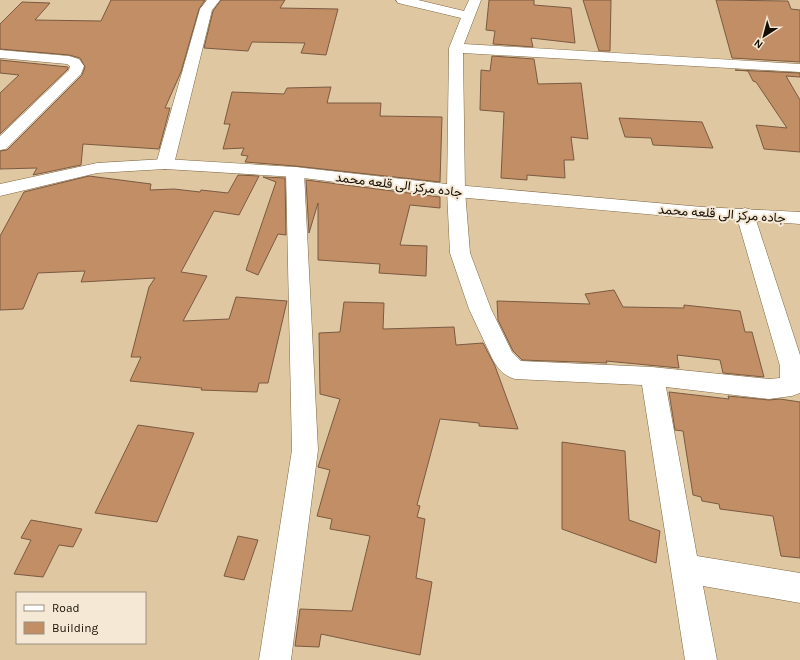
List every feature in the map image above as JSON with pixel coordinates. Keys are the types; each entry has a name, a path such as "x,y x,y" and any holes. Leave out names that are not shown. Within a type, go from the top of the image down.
{"street":[{"path":"165,164 206,9 214,0"},
{"path":"402,0 469,16"},
{"path":"475,0 456,48 456,190 460,253 480,309 503,358 515,370 652,376 769,389 792,386 792,366 746,214"},
{"path":"456,48 800,68"},
{"path":"0,54 69,60 74,62 77,66 76,71 0,145"},
{"name":"جاده مرکز الی قلعه محمد","path":"0,190 97,168 165,164 295,172 456,190 702,213 746,214 800,218"},
{"path":"275,660 305,450 295,172"},
{"path":"652,376 701,660"},
{"path":"686,569 800,588"}],"building":[{"path":"111,0 205,0 199,9 181,72 165,108 170,108 159,149 83,144 81,165 33,175 37,168 0,169 0,151 7,150 82,75 85,67 80,58 69,55 0,49 0,24 22,2 50,3 35,20 101,21"},
{"path":"221,0 285,0 280,8 338,9 326,55 301,53 305,43 252,42 248,51 204,48 213,11"},
{"path":"489,0 534,0 534,5 571,8 575,43 531,38 533,47 493,44 495,31 486,30"},
{"path":"583,0 611,0 610,51 599,51"},
{"path":"716,0 788,1 791,9 800,10 800,62 732,58"},
{"path":"492,56 534,59 538,84 581,83 588,139 571,137 574,160 564,160 565,178 527,175 527,180 501,178 504,112 480,110 481,70 490,71"},
{"path":"0,60 68,67 68,69 0,134 0,93 19,75 0,73"},
{"path":"735,70 800,73 800,77 786,76 800,100 800,152 764,149 756,125 787,128 756,82 753,81 748,71"},
{"path":"331,87 327,103 381,103 380,116 442,117 440,182 245,162 248,156 241,155 244,148 223,149 230,124 224,124 232,92 284,94 287,88"},
{"path":"619,118 702,122 713,148 653,145 651,138 625,137"},
{"path":"238,175 259,176 239,215 214,211 181,272 207,276 183,321 229,319 236,297 287,301 268,383 259,383 257,392 201,390 202,388 130,381 141,357 131,357 149,287 155,278 81,282 85,271 38,273 23,309 0,310 0,236 24,192 89,176 151,184 150,190 174,189 200,192 201,190 228,193"},
{"path":"263,177 285,178 286,235 278,234 258,275 246,270 276,182"},
{"path":"306,180 440,197 440,208 410,205 400,245 427,246 426,276 379,273 380,264 318,260 318,203 309,233"},
{"path":"614,290 623,307 684,308 684,305 740,311 745,332 752,332 764,377 723,373 720,360 677,355 679,368 606,361 607,363 522,360 513,351 498,320 497,301 590,304 585,294"},
{"path":"344,302 384,303 383,329 454,327 456,345 483,343 495,366 518,429 479,426 479,423 440,419 417,505 420,506 417,517 425,519 416,578 432,582 420,655 321,634 319,647 295,646 300,609 352,611 370,536 330,529 332,519 317,516 330,470 318,467 340,399 320,394 319,333 340,332"},
{"path":"669,392 729,399 728,396 769,400 780,399 800,402 800,558 781,556 773,516 720,509 719,504 702,501 701,497 693,495 683,431 675,430"},
{"path":"138,425 194,433 157,522 95,513"},
{"path":"562,442 625,451 629,520 660,531 656,563 562,529"},
{"path":"31,520 82,529 73,547 59,545 43,577 14,574 31,540 21,538"},
{"path":"238,536 258,540 244,580 224,576"}]}
